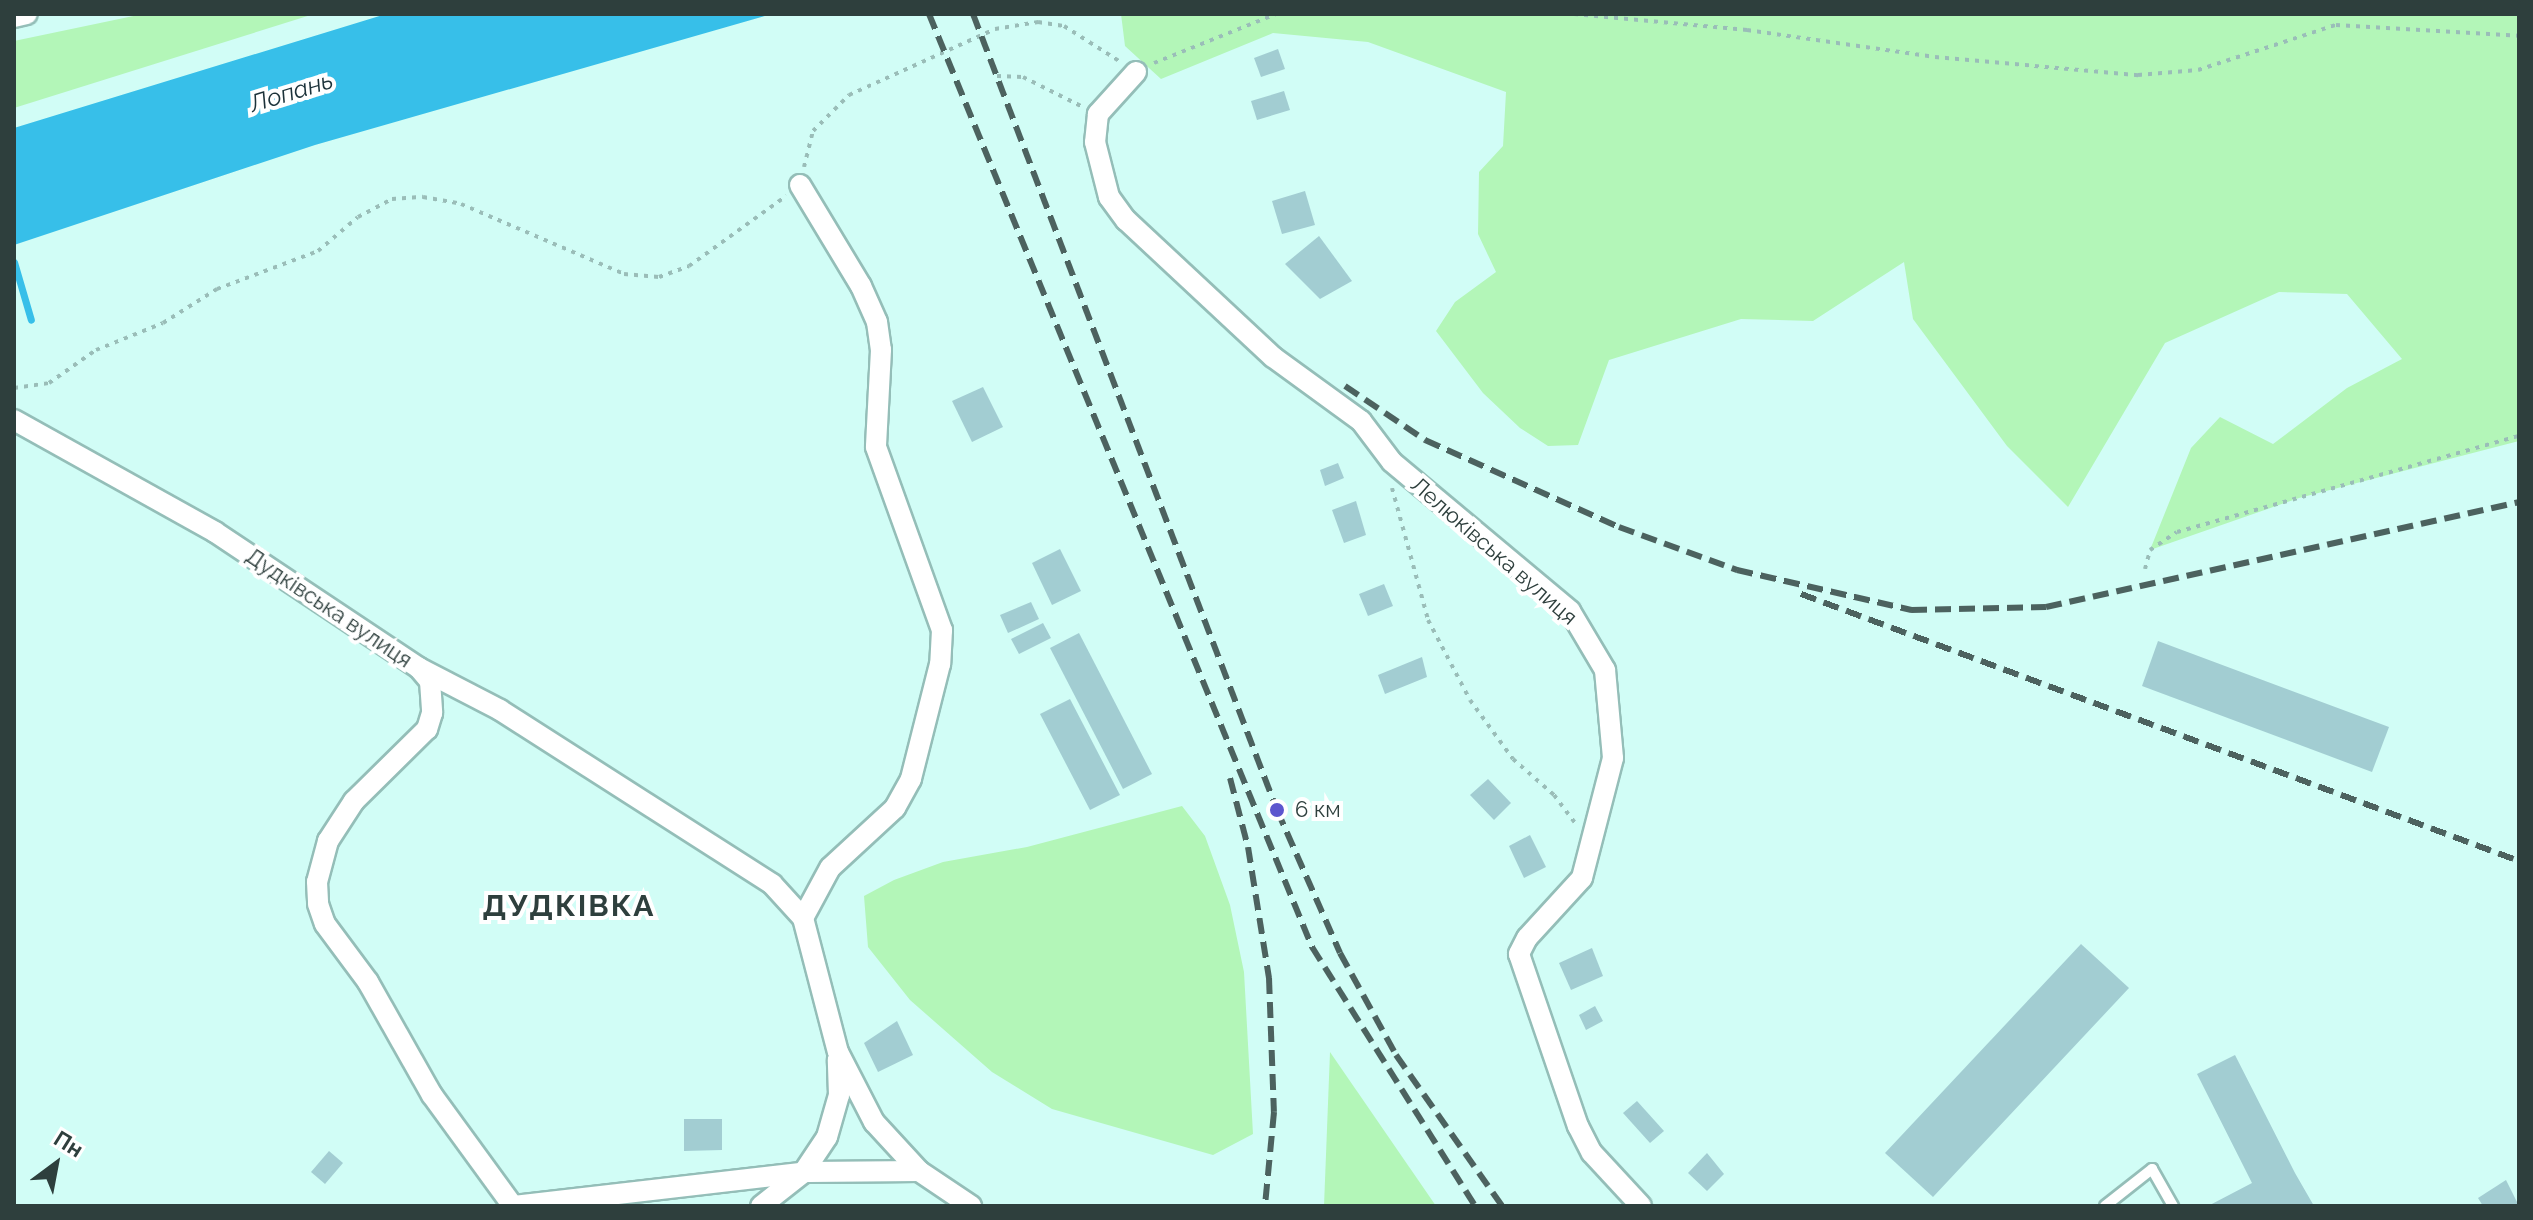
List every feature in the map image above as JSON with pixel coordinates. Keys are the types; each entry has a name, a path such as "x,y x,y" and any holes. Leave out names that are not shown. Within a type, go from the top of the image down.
{"street":[{"path":"14,17 27,14"},
{"path":"1098,114 1136,72"},
{"name":"Лелюківська вулиця","path":"1098,114 1099,171 1126,220 1273,357 1361,421 1392,462 1570,611 1591,639 1605,670 1613,758 1582,878 1527,938 1519,954 1521,970 1565,1078 1578,1126 1592,1153 1641,1206"},
{"path":"800,185 861,286 877,322 881,350 876,447 942,630 940,664 911,779 895,808 830,868 803,918"},
{"name":"Дудківська вулиця","path":"14,420 215,532 419,668 433,695 427,729 339,822 321,860 318,904 325,924 368,982 432,1095 514,1206"},
{"path":"419,668 500,710 772,884 803,918 838,1052 874,1122 919,1171 971,1206"},
{"path":"761,1206 803,1173 835,1116 838,1052"},
{"path":"514,1206 803,1173 919,1171"}],"lane":[{"path":"2105,1206 2152,1169 2173,1206"}],"path":[{"path":"14,388 49,383 96,350 163,323 217,289 318,251 358,217 392,199 423,197 461,204 624,274 659,277 689,266 800,185 813,131 849,95 995,29 1038,22 1064,26 1136,72 1276,14"},
{"path":"1574,14 1747,30 1935,57 2138,75 2198,70 2336,25 2519,36"},
{"path":"997,76 1023,77 1098,114"},
{"path":"2145,569 2150,550 2177,532 2519,436"},
{"path":"1392,462 1392,498 1428,620 1470,700 1513,759 1554,795 1592,845"}],"green space":[{"path":"143,14 314,14 14,108 14,41"},
{"path":"1121,14 2519,14 2519,441 2299,498 2150,550 2191,448 2220,417 2273,444 2347,388 2402,359 2347,294 2279,292 2165,343 2068,507 2007,446 1913,319 1904,262 1813,321 1741,319 1609,360 1578,445 1548,446 1520,428 1483,393 1436,331 1455,302 1496,272 1478,234 1479,172 1503,146 1506,92 1368,42 1273,33 1161,79 1125,46"},
{"path":"1182,806 1205,836 1230,905 1244,972 1253,1134 1213,1155 1052,1109 992,1072 910,1000 868,947 864,896 894,880 943,862 1027,847"},
{"path":"1330,1052 1436,1206 1324,1206"}],"water":[{"name":"Лопань","path":"386,14 772,14 315,145 14,245 14,128"}],"building":[{"path":"1278,49 1285,69 1261,77 1254,58"},
{"path":"1284,91 1290,110 1257,120 1251,101"},
{"path":"1305,191 1315,225 1282,234 1272,201"},
{"path":"1319,236 1352,281 1320,299 1285,264"},
{"path":"983,387 1003,427 972,442 952,401"},
{"path":"1338,463 1344,478 1325,486 1320,470"},
{"path":"1356,501 1366,535 1344,543 1332,510"},
{"path":"1060,549 1081,591 1052,605 1032,563"},
{"path":"1384,584 1393,606 1368,616 1359,594"},
{"path":"1031,602 1039,619 1008,633 1000,615"},
{"path":"1043,623 1051,638 1019,654 1011,639"},
{"path":"1079,633 1152,774 1123,789 1050,648"},
{"path":"2158,641 2389,727 2372,772 2142,686"},
{"path":"1422,657 1427,677 1385,694 1378,675"},
{"path":"1070,699 1120,795 1090,810 1040,714"},
{"path":"1488,779 1511,803 1494,820 1470,795"},
{"path":"1530,835 1546,867 1524,878 1509,846"},
{"path":"2081,944 2129,988 1933,1197 1885,1153"},
{"path":"1592,948 1603,976 1571,990 1559,963"},
{"path":"1595,1006 1603,1021 1586,1030 1579,1015"},
{"path":"897,1021 913,1055 878,1072 864,1043"},
{"path":"2235,1055 2314,1206 2208,1206 2252,1183 2197,1074"},
{"path":"1637,1101 1664,1131 1650,1143 1623,1113"},
{"path":"684,1119 722,1119 722,1150 684,1151"},
{"path":"329,1151 343,1163 325,1184 311,1172"},
{"path":"1707,1153 1724,1174 1707,1191 1688,1173"},
{"path":"2506,1180 2519,1206 2483,1206 2478,1198"}],"waterway":[{"path":"14,262 31,320"}],"railway":[{"path":"929,14 1312,947 1475,1206"},
{"path":"973,14 1277,810 1340,953 1396,1055 1502,1206"},
{"path":"1345,386 1425,440 1619,527 1737,570 1911,610 2046,607 2519,502"},
{"path":"1801,594 2519,861"},
{"path":"1230,778 1248,847 1269,978 1274,1112 1265,1206"}],"place":[{"name":"6 км","path":"1277,810"}],"district":[{"name":"ДУДКІВКА","path":"569,906"}]}
